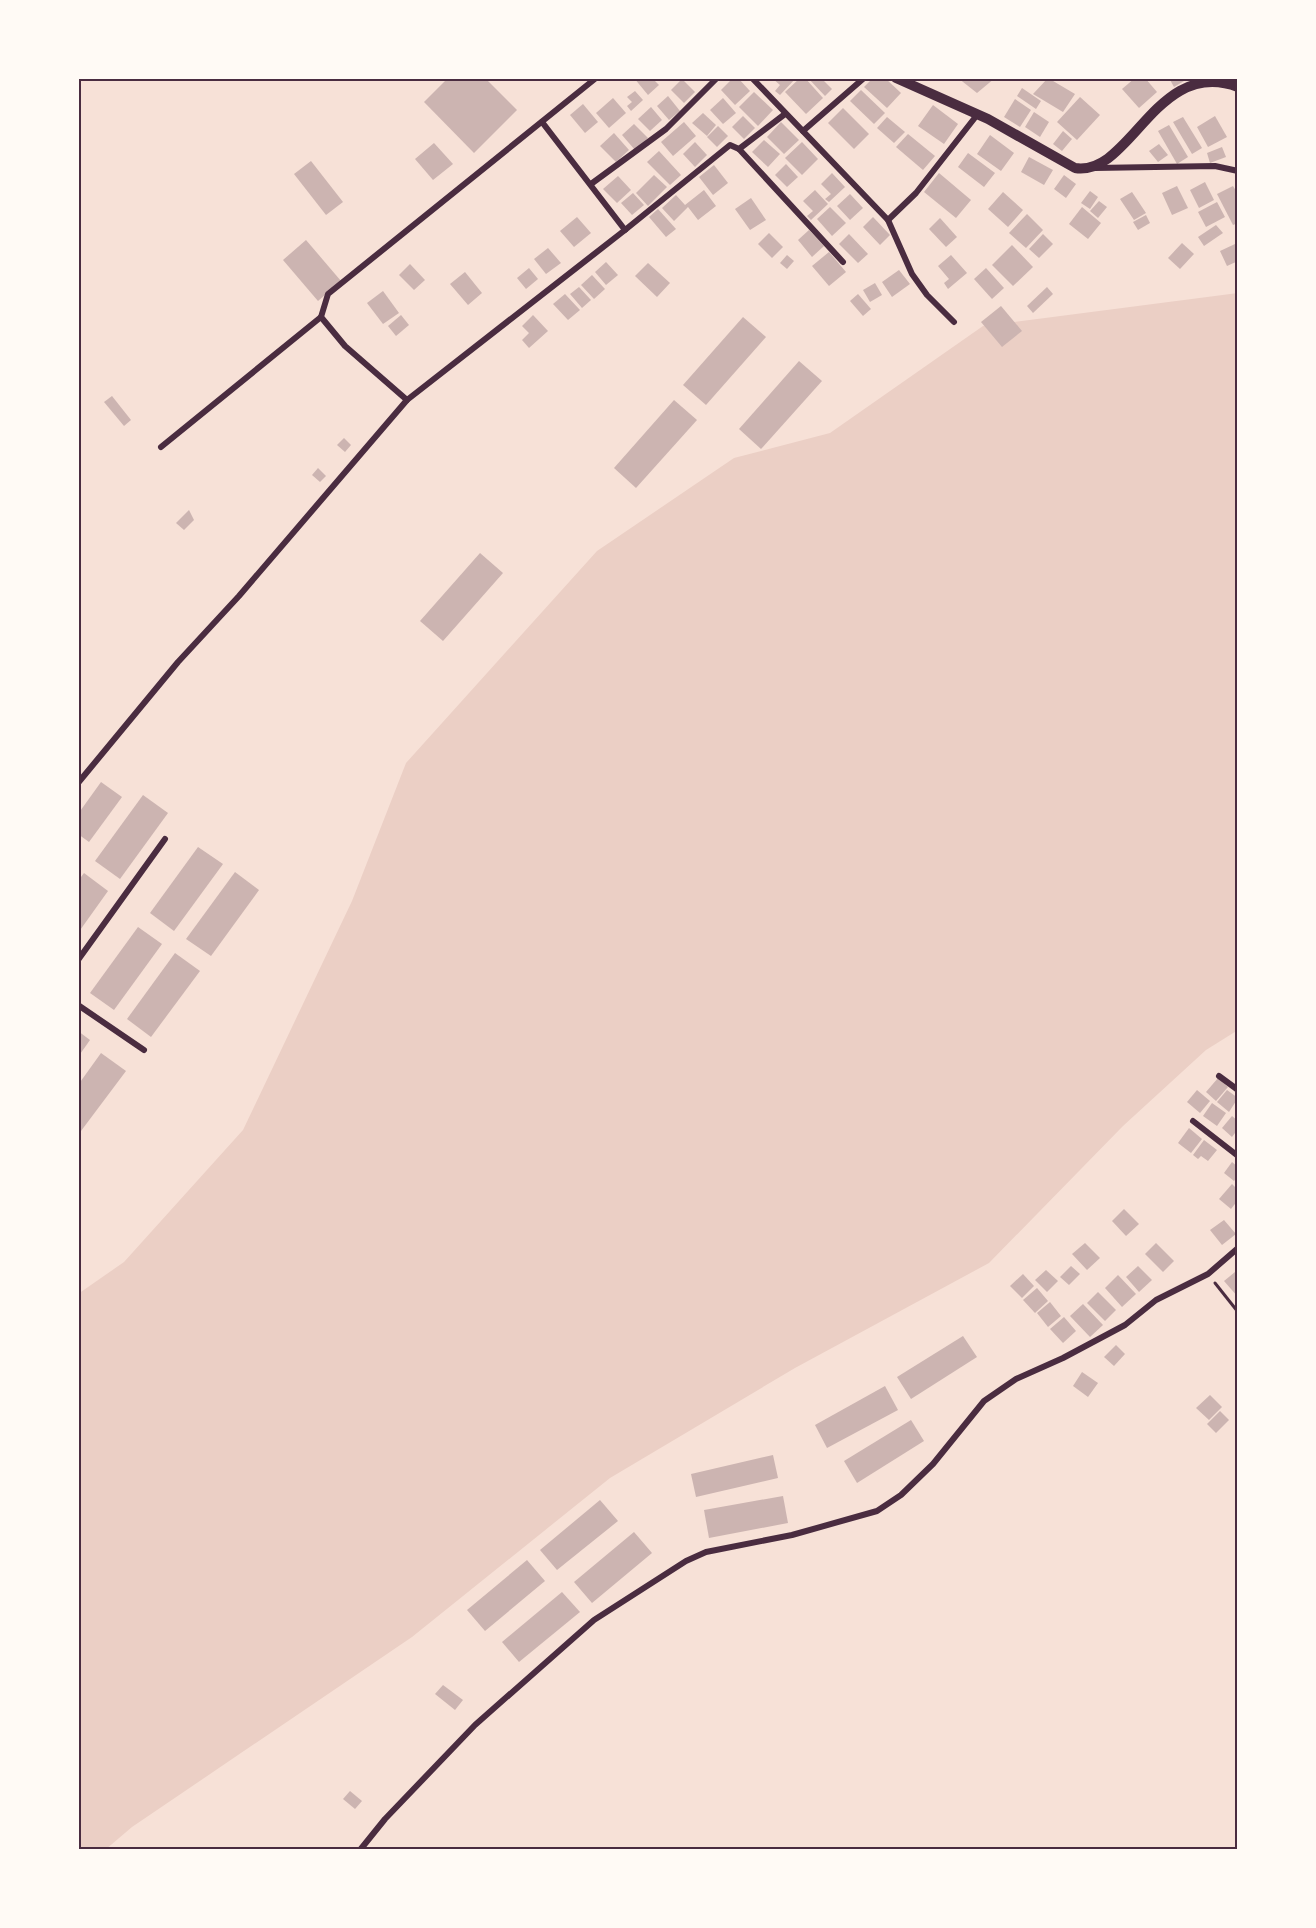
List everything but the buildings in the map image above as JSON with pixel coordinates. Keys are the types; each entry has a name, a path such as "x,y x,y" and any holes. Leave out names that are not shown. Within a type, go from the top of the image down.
{"street":[{"path":"160,447 321,317 328,294 596,78"},
{"path":"591,184 666,129 717,78"},
{"path":"752,78 888,220 912,274 927,295 954,322"},
{"path":"803,130 864,78"},
{"path":"896,78 977,115 1075,168 1215,166 1238,171"},
{"path":"1091,168 1111,155 1144,121 1184,87 1203,81 1218,80 1238,87"},
{"path":"739,149 785,114"},
{"path":"888,220 916,193 977,115"},
{"path":"542,122 625,230"},
{"path":"78,783 178,662 407,400 730,145 739,149 843,262"},
{"path":"321,317 345,346 407,400"},
{"path":"78,960 165,838"},
{"path":"78,1005 144,1050"},
{"path":"1219,1076 1238,1090"},
{"path":"1193,1121 1238,1156"},
{"path":"360,1850 385,1819 475,1725 594,1620 686,1561 706,1552 792,1535 877,1510 902,1495 933,1464 984,1401 1016,1379 1063,1358 1125,1325 1156,1299 1208,1274 1238,1248"}],"path":[{"path":"1208,1274 1238,1312"}],"shaded area":[{"path":"1238,293 1238,1030 1206,1050 1123,1126 989,1263 795,1368 610,1478 412,1637 132,1827 105,1850 78,1850 78,1294 124,1262 243,1130 352,901 406,763 597,551 734,458 830,433 983,326"}]}
